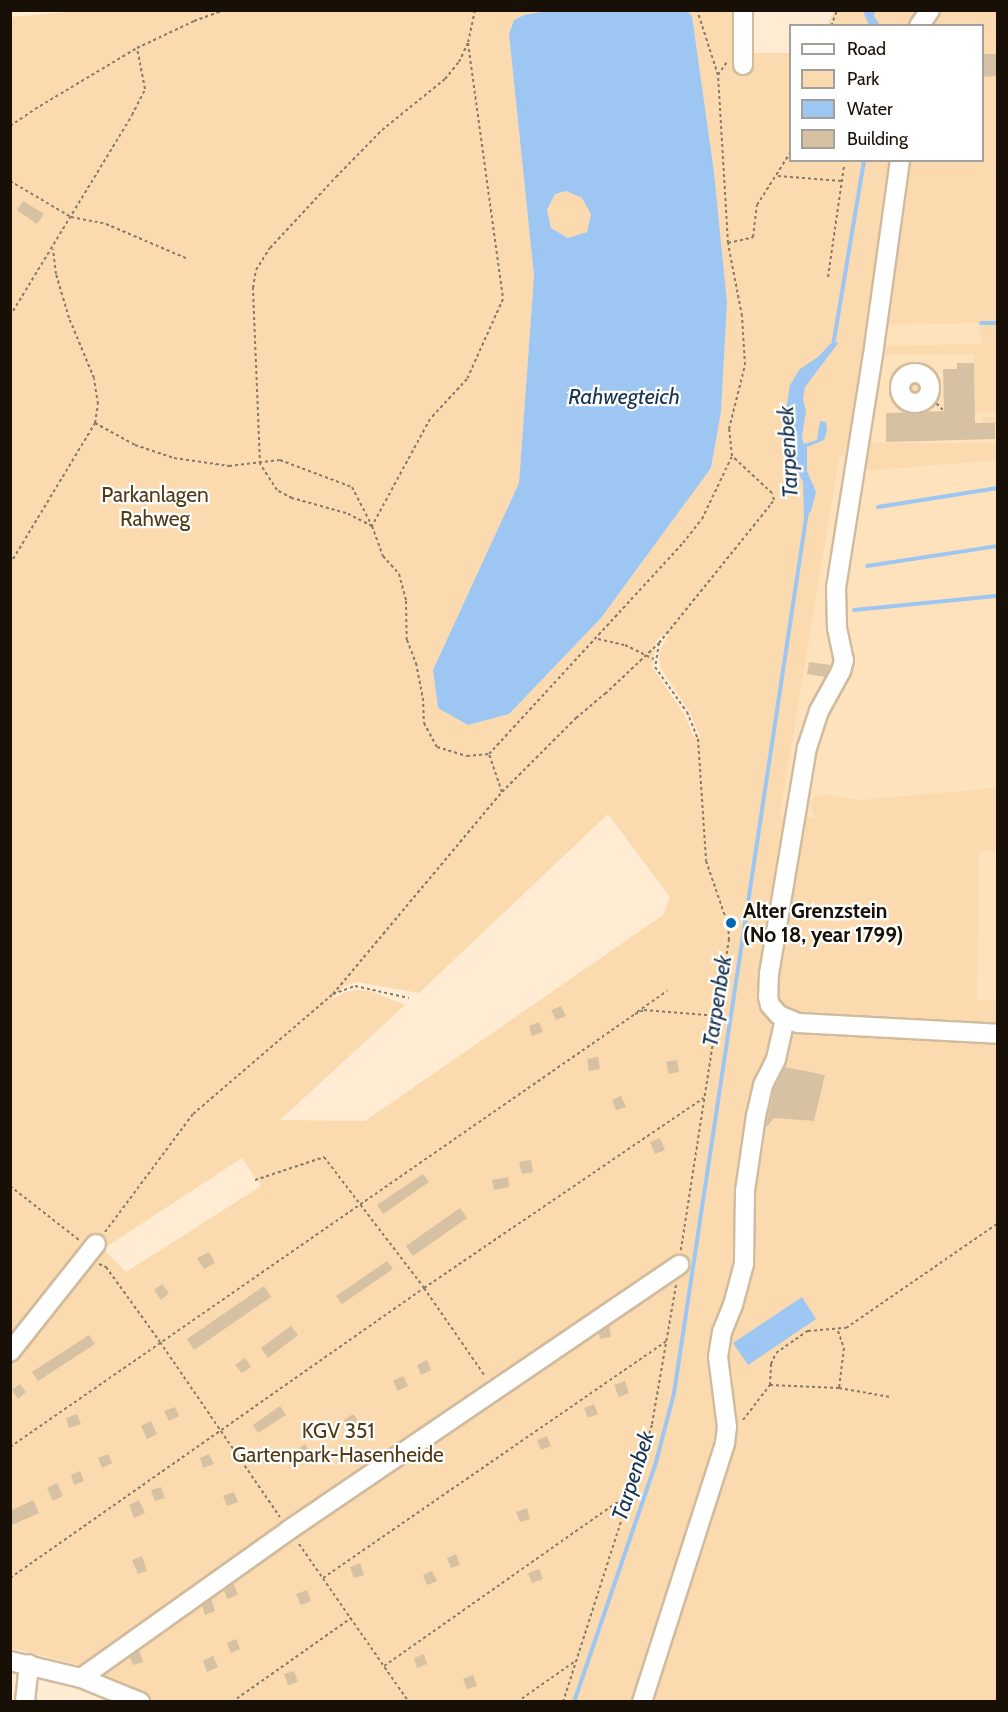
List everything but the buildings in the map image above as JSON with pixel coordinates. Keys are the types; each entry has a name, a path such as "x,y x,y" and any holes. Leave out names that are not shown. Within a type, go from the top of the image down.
{"street":[{"path":"743,10 743,65"},
{"path":"920,24 930,10"},
{"path":"900,162 871,372 836,587 837,628 844,660 841,671 816,716 807,747 767,988 770,1005 785,1019 798,1023 998,1034"},
{"path":"871,372 901,381 900,394 908,402 918,403 928,395"},
{"path":"642,1701 718,1469 727,1427 718,1357 722,1332 733,1305 744,1264 745,1191 756,1116 764,1085 776,1059 785,1019"},
{"path":"10,1352 91,1251"},
{"path":"81,1678 289,1530 679,1265"},
{"path":"10,1661 81,1678 140,1701"},
{"path":"24,1701 29,1664"}],"path":[{"path":"10,126 137,48 194,21 225,10"},
{"path":"372,526 346,513 292,498 277,489 260,464 254,313 256,270 270,248 343,169 382,130 445,79 459,62 468,43 475,10"},
{"path":"95,423 135,445 174,458 229,466 280,460 352,487 372,526 383,556 399,574 406,601 407,640 416,663 423,698 424,723 437,747 467,756 489,754 598,639 702,519 732,456 729,429 745,365 742,316 728,243 718,75 697,10"},
{"path":"372,526 430,419 467,379 503,299 468,43"},
{"path":"10,316 52,249 145,89 137,48"},
{"path":"728,243 753,237 757,205 789,155"},
{"path":"828,277 844,166"},
{"path":"777,176 842,181"},
{"path":"10,182 71,217 106,224 188,259"},
{"path":"10,564 95,423 98,404 94,378 69,318 56,274 52,249"},
{"path":"928,395 944,411"},
{"path":"91,1251 193,1114 333,994 502,792 576,718 659,643 774,500 765,485 732,456"},
{"path":"598,639 625,645 655,660"},
{"path":"563,1701 652,1424 668,1340 729,939 728,925 706,861 698,739 687,712 661,677 655,660 659,643"},
{"path":"489,754 502,792"},
{"path":"333,994 356,986 409,998"},
{"path":"10,1447 667,991"},
{"path":"635,1014 644,1011 718,1016"},
{"path":"10,1578 424,1288 705,1097"},
{"path":"255,1180 324,1157 424,1288 494,1389"},
{"path":"10,1186 91,1251 106,1267 409,1701"},
{"path":"727,1427 742,1421 770,1386 771,1364 776,1353 808,1331 821,1328 838,1331 846,1328 998,1223"},
{"path":"838,1331 844,1348 838,1388"},
{"path":"323,1578 668,1340"},
{"path":"770,1386 838,1388 890,1397"},
{"path":"384,1666 616,1503 627,1502"},
{"path":"232,1701 351,1618"},
{"path":"517,1701 574,1662"}],"shaded area":[{"path":"997,11 997,1701 616,1702 780,818 859,345 981,162 984,162 984,24"}],"green space":[{"path":"91,10 554,11 524,15 514,20 509,34 534,276 519,483 433,670 438,708 468,725 509,714 601,618 711,468 721,412 727,302 714,172 692,16 686,11 733,11 737,70 749,69 750,53 789,53 789,162 897,162 852,458 840,456 780,817 815,817 809,802 816,796 828,795 860,800 997,788 997,850 979,851 977,1000 998,1001 997,1701 647,1701 729,1446 731,1422 721,1357 725,1333 737,1307 748,1264 747,1192 757,1128 767,1129 774,1118 814,1121 825,1075 779,1066 784,1041 777,1034 773,1058 760,1082 753,1115 742,1190 740,1263 737,1283 718,1332 714,1357 723,1428 721,1442 638,1701 149,1701 123,1691 121,1685 100,1674 102,1671 11,1648 11,17","holes":["669,634 659,652 660,667 689,711 700,737 694,737 684,714 652,667 656,642 662,635","608,814 670,897 663,915 365,1121 280,1120 405,1005 370,991 358,990 346,992 331,1000 344,986 357,982 419,993","242,1158 261,1186 126,1272 103,1249"]},
{"path":"834,11 997,11 997,413 975,412 974,354 881,355 881,346 981,344 980,323 882,324 904,162 984,162 984,24 828,24"},
{"path":"566,191 582,198 592,214 587,232 568,238 551,228 547,210 555,194"},
{"path":"911,379 919,379 924,384 922,395 911,397 906,392 906,384"},
{"path":"982,417 997,417 997,460 862,471 863,443 996,443 995,423 983,423"}],"water":[{"name":"Rahwegteich","path":"554,10 686,10 692,16 714,172 727,302 721,412 711,468 601,618 509,714 468,725 438,708 433,670 519,483 534,276 509,34 514,20 524,15","holes":["566,191 582,198 591,214 587,232 568,238 551,228 547,210 555,194"]},
{"path":"863,11 875,11 874,16 879,24 869,24"},
{"path":"839,342 805,387 803,398 806,411 802,437 804,444 817,440 820,421 826,422 827,431 824,440 807,447 807,471 816,492 811,511 804,518 803,482 785,446 782,433 790,385 800,369 818,357 830,344"},
{"path":"802,1297 816,1319 748,1365 733,1343"}],"waterway":[{"name":"Tarpenbek","path":"833,346 864,162"},
{"path":"981,323 998,323"},
{"path":"878,507 998,488"},
{"name":"Tarpenbek","path":"574,1702 655,1466 674,1393 807,511"},
{"path":"867,566 998,546"},
{"path":"854,610 998,596"}],"place":[{"name":"Alter Grenzstein (No 18, year 1799)","path":"731,923"}],"park label":[{"name":"Parkanlagen Rahweg","path":"155,507"},
{"name":"KGV 351 Gartenpark-Hasenheide","path":"338,1443"}]}
